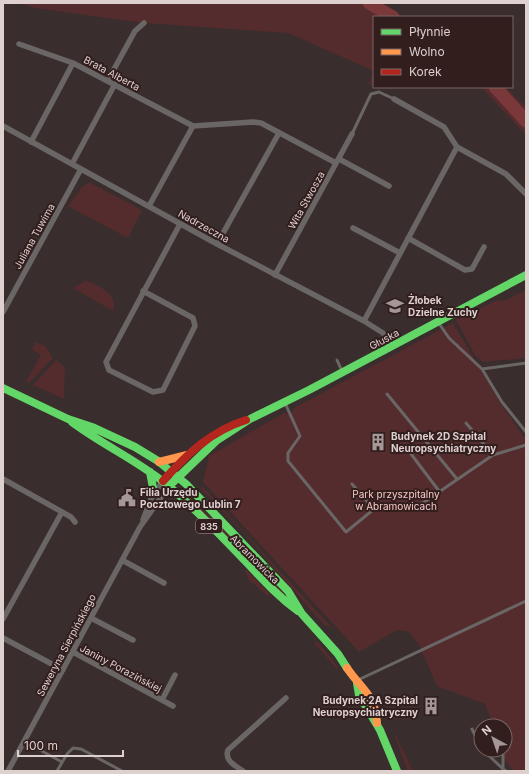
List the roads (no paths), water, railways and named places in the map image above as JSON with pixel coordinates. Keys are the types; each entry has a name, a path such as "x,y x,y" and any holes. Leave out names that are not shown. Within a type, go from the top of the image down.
{"main road":[{"name":"Głuska","path":"166,484 172,472 187,455 213,434 232,425 250,419 284,402 526,275"},
{"name":"835","path":"3,388 68,419 92,427 134,447 159,462 179,478"},
{"name":"835","path":"68,419 86,434 150,472 166,484"},
{"name":"Głuska","path":"166,484 179,478 216,441 238,429 250,419"},
{"path":"159,462 187,455"},
{"path":"150,472 154,493"},
{"name":"Abramowicka","path":"179,478 288,591 302,614 338,654 357,682 365,688 376,709 377,723 397,771"},
{"name":"Abramowicka","path":"166,484 280,599 302,614"}],"street":[{"path":"108,80 135,31 144,23"},
{"name":"Brata Alberta","path":"18,44 73,63 108,80 193,126"},
{"path":"31,142 73,63"},
{"path":"72,164 115,84"},
{"path":"394,99 444,127 457,147 506,174 526,194"},
{"path":"149,206 193,126 253,122 261,123 389,186"},
{"name":"Nadrzeczna","path":"3,126 217,244 364,321 383,333 392,346"},
{"path":"217,244 279,133"},
{"name":"Wita Stwosza","path":"275,275 352,134"},
{"path":"364,321 457,147"},
{"name":"Juliana Tuwima","path":"3,312 81,169"},
{"path":"143,291 193,318 195,326 163,390 153,392 109,370 106,362 143,291 180,224"},
{"path":"353,228 400,253"},
{"path":"408,238 465,270 472,269 484,247"},
{"path":"3,479 71,517 75,522"},
{"name":"Seweryna Sierpińskiego","path":"140,527 154,493 166,484"},
{"name":"Seweryna Sierpińskiego","path":"8,771 140,527 166,484"},
{"path":"3,619 62,512"},
{"path":"122,560 164,583"},
{"path":"91,618 133,640"},
{"path":"3,638 63,670"},
{"name":"Janiny Porazińskiej","path":"73,652 173,706"},
{"name":"Janiny Porazińskiej","path":"162,700 175,676"},
{"path":"244,771 230,762 227,758 228,750 286,698"}],"lane":[{"path":"352,134 371,94 378,92 394,99"},
{"path":"438,321 449,338 482,369 502,402 526,432"},
{"path":"337,360 343,372"},
{"path":"482,369 526,363"},
{"path":"387,394 457,479"},
{"path":"284,402 300,436 288,453 288,461 346,532 374,509 396,509 420,505 492,455 526,445"},
{"path":"466,423 492,455"},
{"path":"411,454 440,491"},
{"path":"352,484 374,509"},
{"path":"357,682 526,601"},
{"path":"57,771 73,748 81,749 122,771"},
{"path":"38,749 62,762"},
{"path":"491,758 504,770"},
{"path":"503,758 504,770"}],"waterway":[{"path":"369,3 391,16"},
{"path":"496,88 526,121"}],"place":[{"name":"Żłobek Dzielne Zuchy","path":"395,306"},
{"name":"Budynek 2D Szpital Neuropsychiatryczny","path":"378,442"},
{"name":"Filia Urzędu Pocztowego Lublin 7","path":"127,498"},
{"name":"Budynek 2A Szpital Neuropsychiatryczny","path":"431,706"}],"park label":[{"name":"Park przyszpitalny w Abramowicach","path":"396,500"}]}
